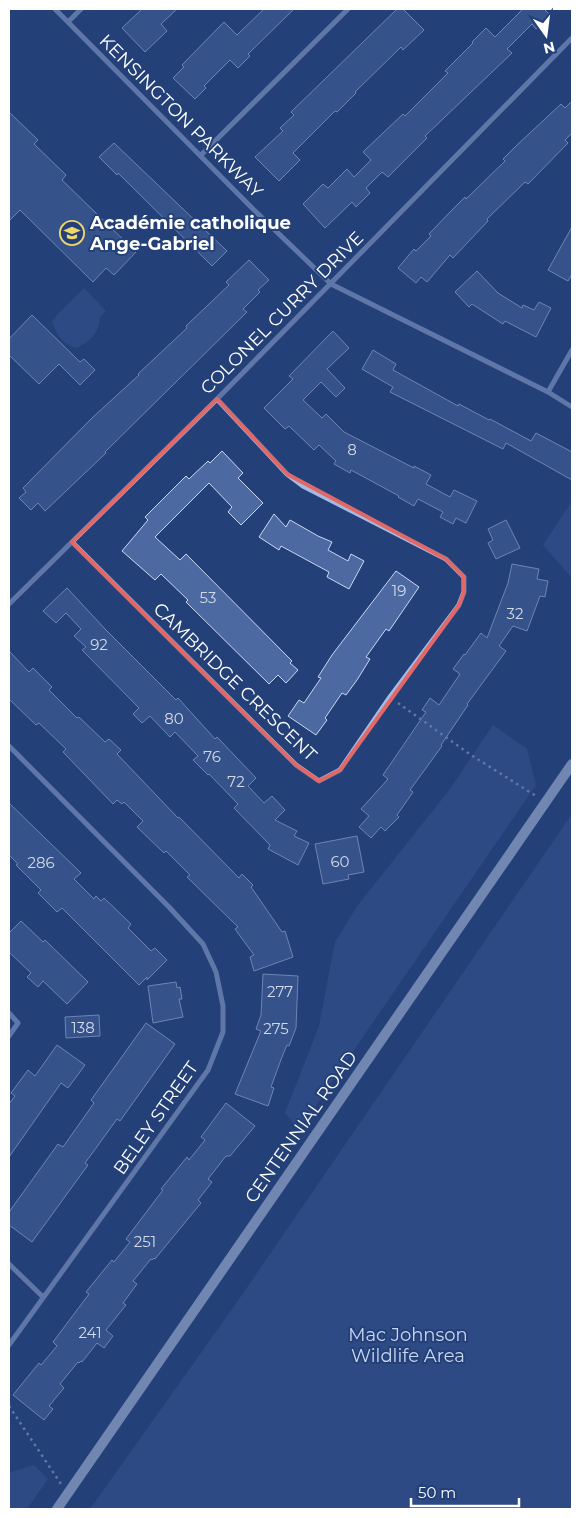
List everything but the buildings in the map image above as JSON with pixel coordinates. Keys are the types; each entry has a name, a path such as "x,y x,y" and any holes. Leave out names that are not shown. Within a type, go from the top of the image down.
{"main road":[{"name":"CENTENNIAL ROAD","path":"56,1509 572,764"}],"street":[{"name":"KENSINGTON PARKWAY","path":"55,9 252,208 331,284 548,392 572,407"},
{"path":"68,22 81,9"},
{"path":"201,155 348,9"},
{"name":"COLONEL CURRY DRIVE","path":"9,604 217,399 572,38"},
{"path":"548,392 572,350"},
{"name":"CAMBRIDGE CRESCENT","path":"72,542 296,765 319,781 340,770 390,698 459,605 464,592 464,577 446,559 303,486 287,474 217,399"},
{"name":"BELEY STREET","path":"9,746 169,907 203,944 216,972 223,1006 223,1032 208,1070 9,1345"},
{"path":"9,1013 18,1023 9,1036"},
{"path":"9,1264 42,1297"}],"path":[{"path":"390,698 471,755 546,802"},
{"path":"9,1406 68,1493"}],"highlighted area":[{"path":"217,399 287,474 446,559 464,577 464,592 459,605 340,770 319,781 296,765 72,542"}],"green space":[{"path":"84,288 106,311 100,317 98,328 93,336 77,348 72,347 61,339 52,322"},
{"path":"572,501 572,578 543,545"},
{"path":"493,725 527,749 536,785 299,1130 285,1113 319,1026 335,942 358,905 450,789"},
{"name":"Mac Johnson Wildlife Area","path":"572,814 572,1509 90,1509 235,1305"},
{"path":"34,1465 48,1479 27,1509 9,1509 9,1473"}],"place":[{"name":"Académie catholique Ange-Gabriel","path":"72,233"}]}
